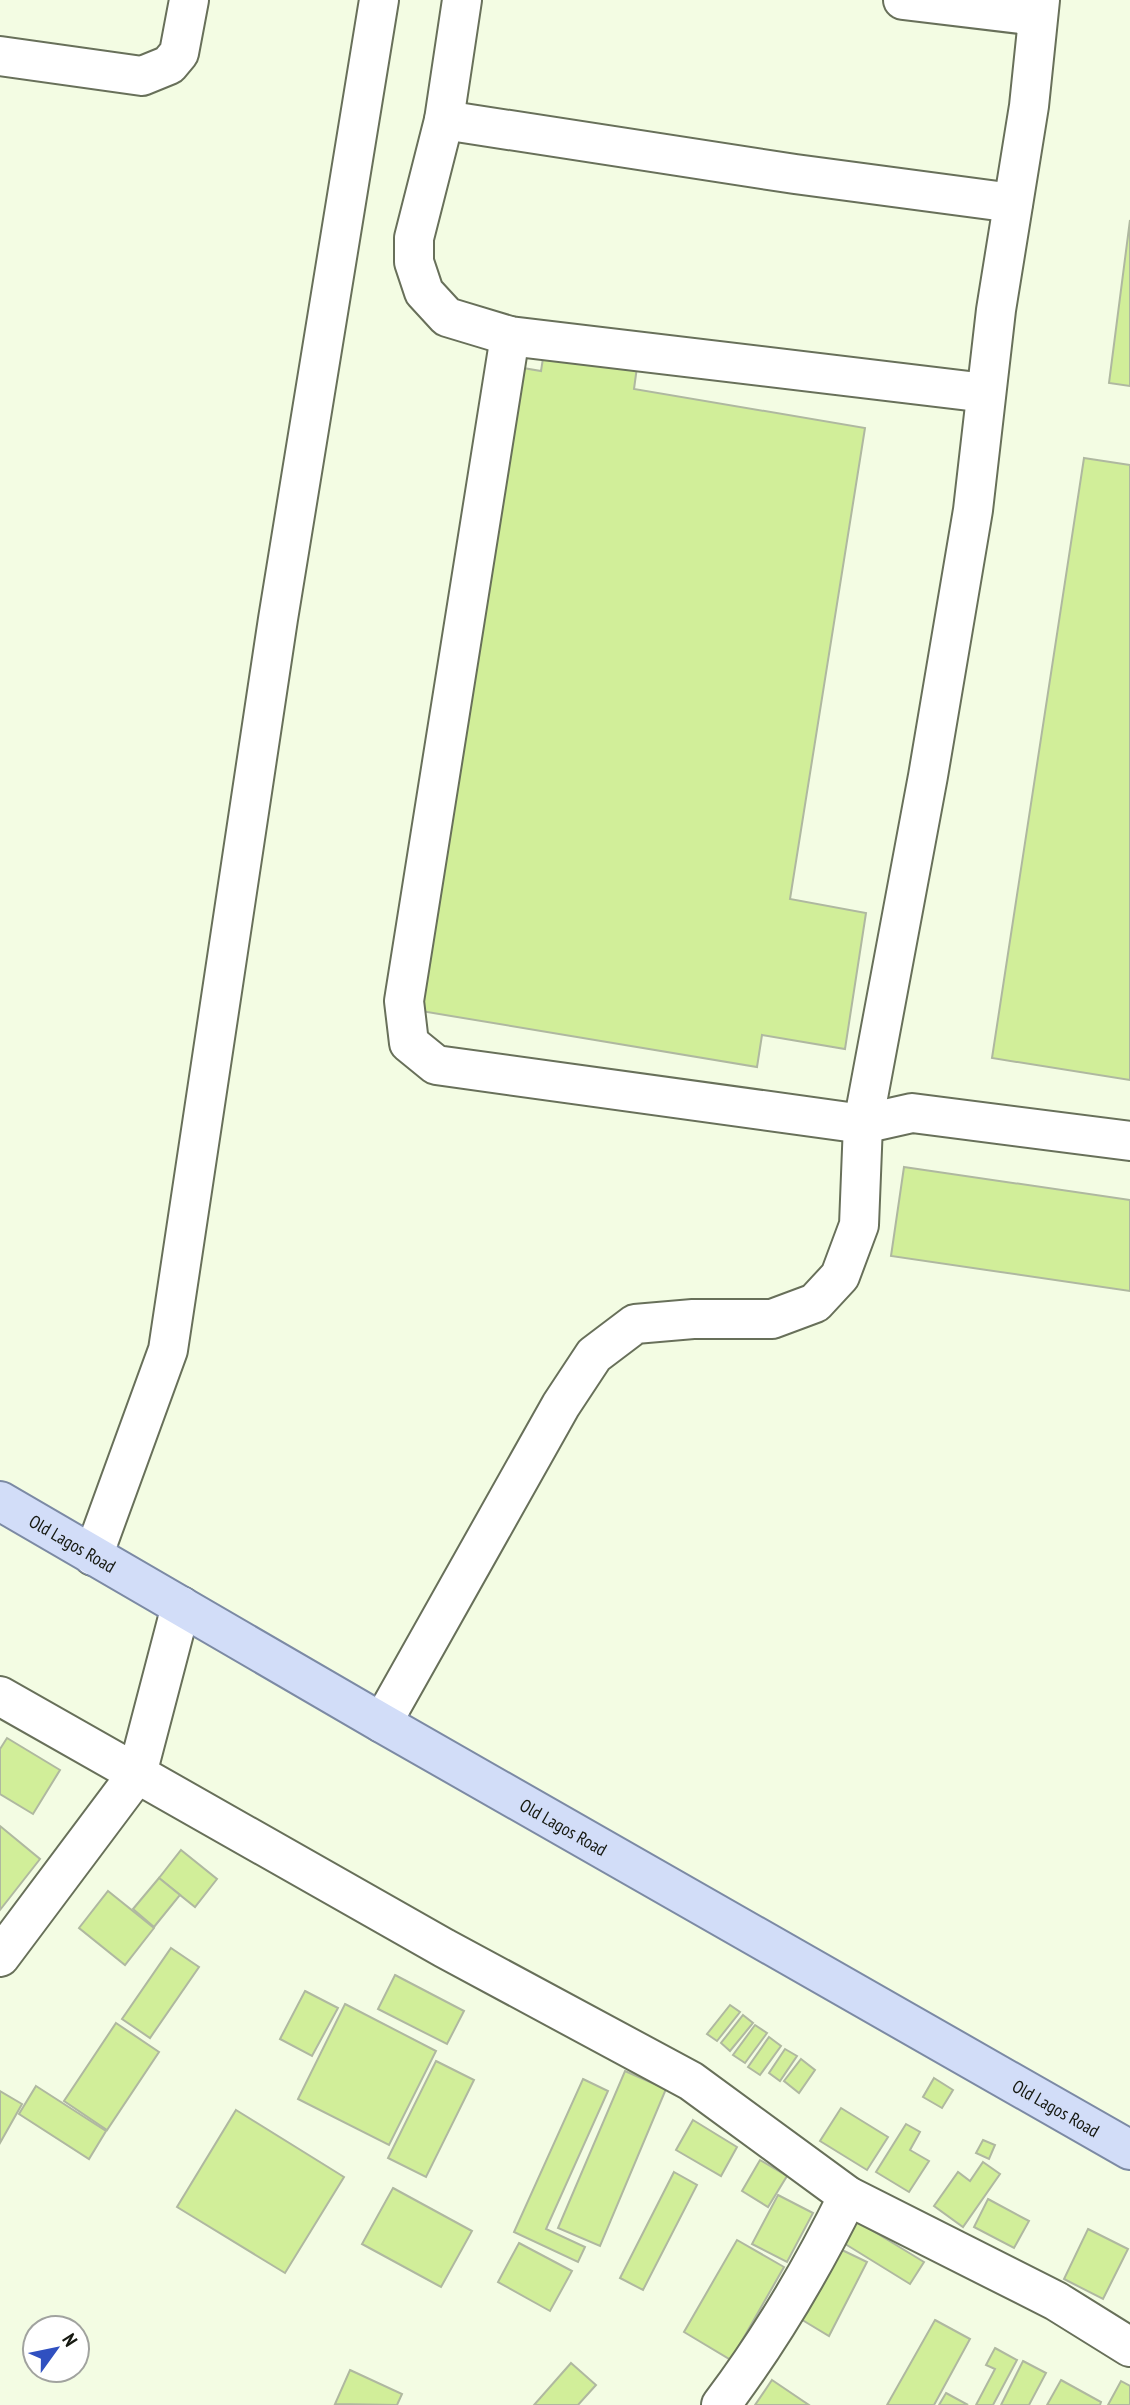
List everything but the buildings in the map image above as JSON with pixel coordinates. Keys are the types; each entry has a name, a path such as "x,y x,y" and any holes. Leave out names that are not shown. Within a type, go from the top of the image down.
{"main road":[{"name":"Old Lagos Road","path":"0,1501 382,1723 1130,2150"}],"street":[{"path":"0,56 142,76 169,65 179,52 189,0"},
{"path":"93,1556 168,1350 278,619 379,0"},
{"path":"462,0 444,120 414,238 414,262 424,292 447,317 510,336 986,393"},
{"path":"382,1723 561,1405 594,1355 635,1324 693,1319 772,1320 814,1303 840,1276 859,1224 863,1124 928,776 973,510 996,310 1029,106 1039,8 903,0"},
{"path":"444,120 795,174 1013,203"},
{"path":"510,336 404,1001 409,1042 436,1065 863,1124 912,1113 1130,1141"},
{"path":"0,1957 137,1774 181,1606"},
{"path":"0,1696 444,1948 691,2081 848,2196 1056,2301 1130,2347"},
{"path":"721,2405 753,2363 825,2243 848,2196"}]}
